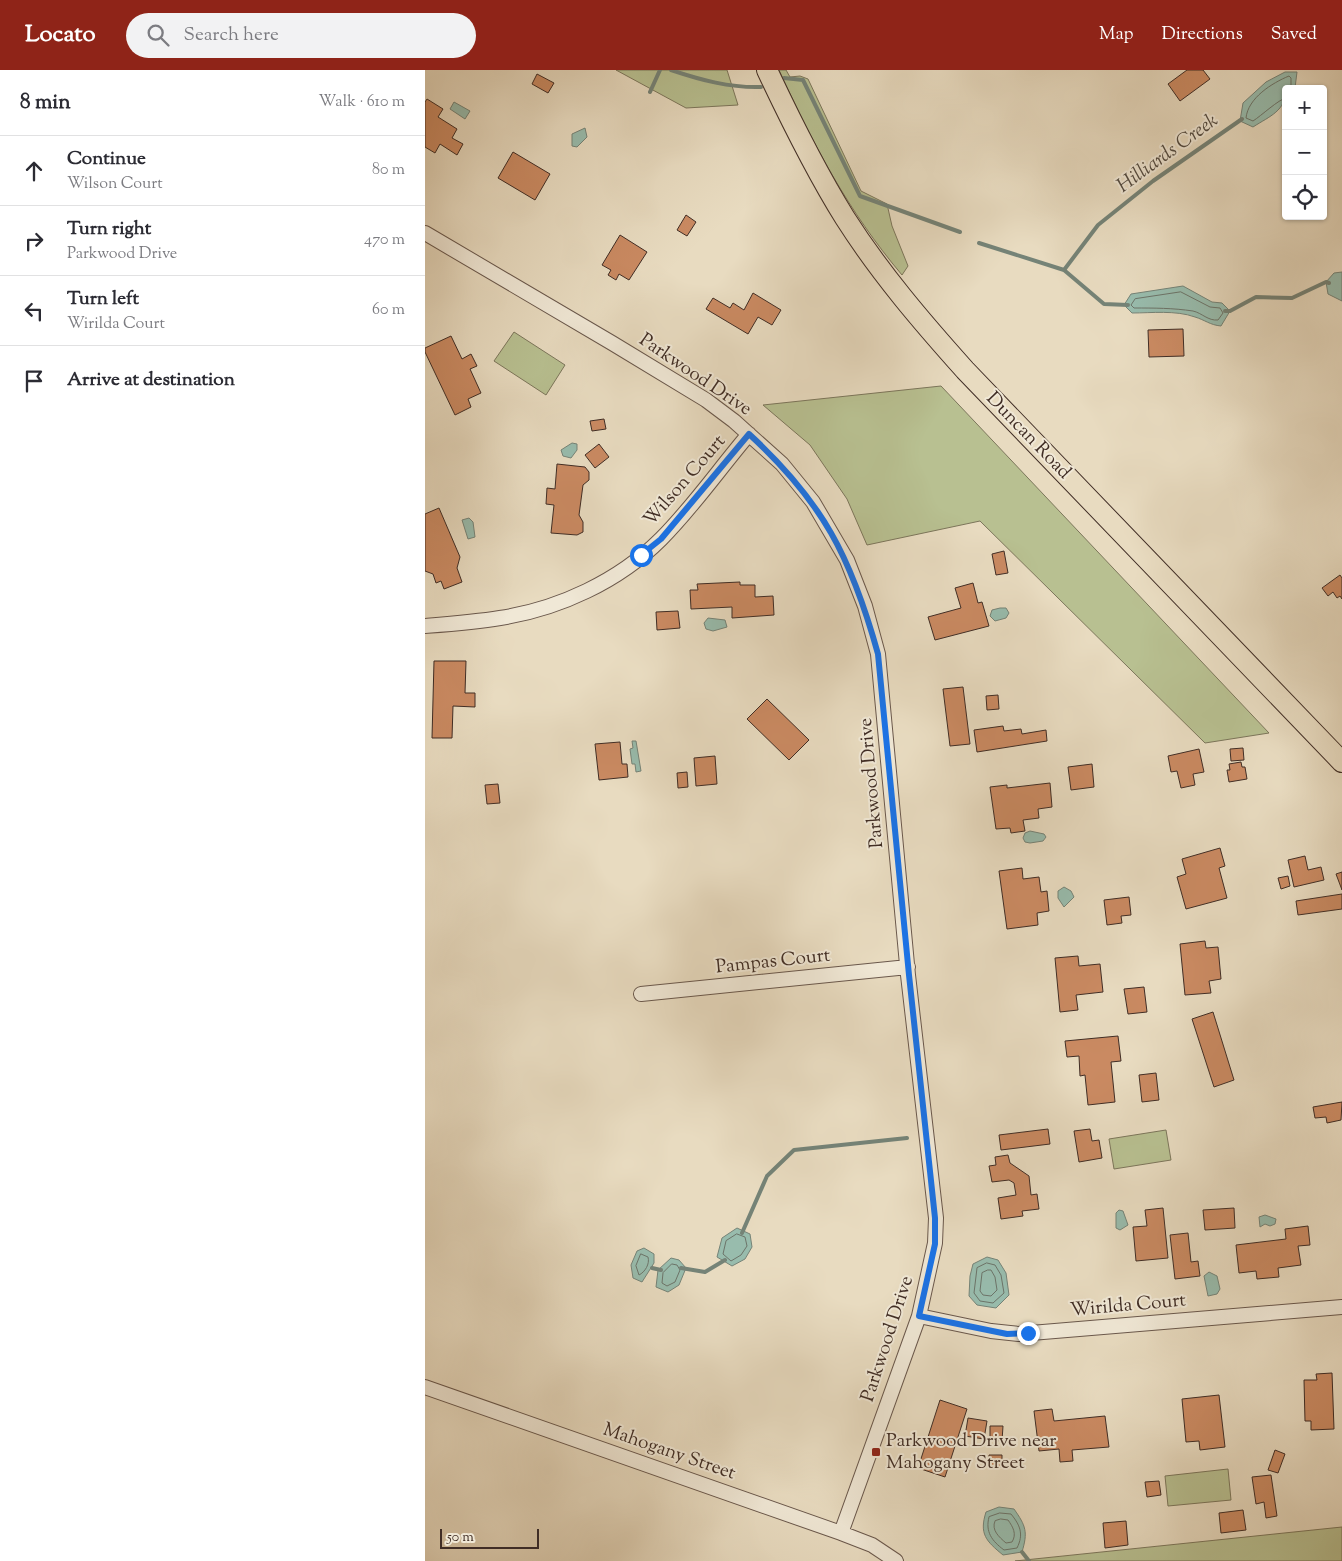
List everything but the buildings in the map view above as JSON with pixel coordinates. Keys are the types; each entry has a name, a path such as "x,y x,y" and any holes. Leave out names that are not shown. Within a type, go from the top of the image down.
{"highway":[{"name":"Duncan Road","path":"767,70 800,141 846,219 912,310 965,370 1342,762"}],"street":[{"name":"Parkwood Drive","path":"425,233 706,400 749,434 781,464 813,502 847,560 865,606 878,654 908,967 935,1218 935,1244 919,1316 841,1533"},
{"name":"Wilson Court","path":"425,626 522,614 571,598 595,586 629,565 661,539 749,434"},
{"name":"Pampas Court","path":"641,994 908,967"},
{"name":"Wirilda Court","path":"919,1316 991,1331 1019,1334 1342,1306"},
{"name":"Mahogany Street","path":"425,1387 841,1533 872,1545 896,1561"}],"shaded area":[{"path":"616,70 727,70 738,105 686,108"},
{"path":"779,70 786,70 790,77 800,76 808,79 861,191 887,204 892,226 908,266 902,275 865,227 833,177 805,125"},
{"path":"514,332 565,365 546,395 494,361"},
{"path":"941,386 1269,733 1205,743 980,521 867,545 847,499 810,445 763,405"},
{"path":"1166,1130 1171,1160 1114,1169 1109,1139"},
{"path":"1228,1469 1231,1500 1168,1506 1165,1476"},
{"path":"1342,1527 1342,1561 1015,1561"}],"water":[{"path":"1285,72 1297,72 1295,85 1282,85 1282,105 1276,112 1253,127 1240,121 1243,103 1266,82"},
{"path":"454,102 470,111 465,119 450,109"},
{"path":"585,128 587,137 577,147 572,146 572,134"},
{"path":"1342,272 1342,301 1328,294 1326,282 1334,273"},
{"path":"1183,286 1212,302 1222,303 1230,311 1221,326 1180,313 1132,313 1124,305 1131,294"},
{"path":"572,443 577,444 577,450 571,458 563,456 561,450"},
{"path":"469,518 473,522 475,537 468,539 462,520"},
{"path":"1006,608 1009,613 1006,618 995,621 990,616 992,610"},
{"path":"708,618 725,620 727,627 713,631 706,629 704,623"},
{"path":"632,741 636,741 641,771 636,772 635,764 632,764 630,749 633,748"},
{"path":"1030,831 1044,834 1046,837 1043,841 1025,842 1023,838 1025,833"},
{"path":"1064,887 1071,891 1074,897 1064,907 1058,898 1058,891"},
{"path":"1119,1210 1123,1211 1128,1225 1120,1230 1116,1228 1116,1213"},
{"path":"1265,1215 1276,1219 1275,1224 1270,1226 1265,1224 1260,1227 1259,1217"},
{"path":"737,1228 750,1234 752,1247 745,1259 732,1266 717,1257 722,1238"},
{"path":"644,1248 654,1254 654,1263 642,1282 633,1278 631,1265 637,1251"},
{"path":"987,1257 998,1260 1006,1273 1009,1295 996,1308 977,1305 969,1296 973,1264"},
{"path":"671,1258 679,1260 686,1268 679,1285 668,1292 656,1287 658,1270"},
{"path":"1209,1272 1217,1276 1220,1289 1217,1294 1208,1296 1204,1276"},
{"path":"999,1507 1014,1509 1021,1520 1025,1529 1022,1552 1003,1555 985,1536 983,1526 986,1512"}],"waterway":[{"path":"650,92 660,70"},
{"name":"Hilliards Creek","path":"671,70 716,83 761,87"},
{"name":"Hilliards Creek","path":"784,78 803,80 860,196 960,232"},
{"name":"Hilliards Creek","path":"1064,270 1098,225 1153,181 1242,119"},
{"name":"Hilliards Creek","path":"979,243 1064,270 1104,304 1128,305"},
{"name":"Hilliards Creek","path":"1225,311 1230,311 1256,297 1292,298 1326,282 1329,283"},
{"path":"742,1233 767,1176 794,1150 907,1138"},
{"path":"681,1268 705,1272 725,1260"},
{"path":"652,1268 661,1270"},
{"path":"1022,1552 1029,1561"}],"place":[{"name":"Parkwood Drive near Mahogany Street","path":"876,1452"}],"route":[{"path":"641,555 661,539 749,434 781,464 813,502 847,560 865,606 878,654 919,1080 935,1218 935,1244 919,1316 1007,1334 1028,1333"}]}
